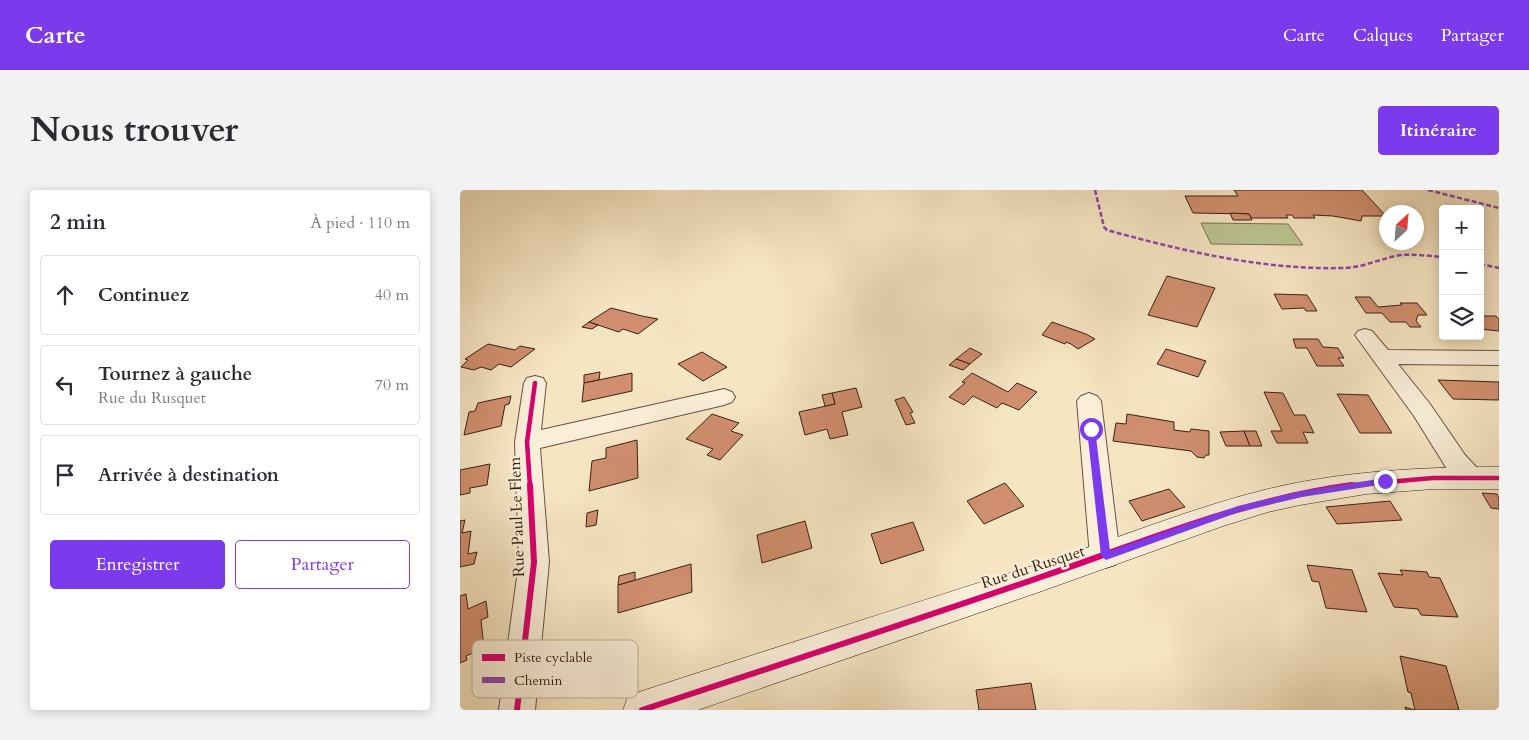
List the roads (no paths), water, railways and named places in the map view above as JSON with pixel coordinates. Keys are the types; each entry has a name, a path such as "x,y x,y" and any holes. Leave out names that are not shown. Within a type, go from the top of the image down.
{"street":[{"path":"1365,335 1422,410 1456,462 1485,478"},
{"path":"1381,357 1499,358"},
{"name":"Rue Paul Le Flem","path":"525,640 534,562 527,442 535,382"},
{"name":"Rue Paul Le Flem","path":"527,442 724,397"},
{"path":"1089,401 1106,556"},
{"name":"Rue du Rusquet","path":"642,710 1106,556 1238,509 1302,494 1385,481 1485,478"}]}
